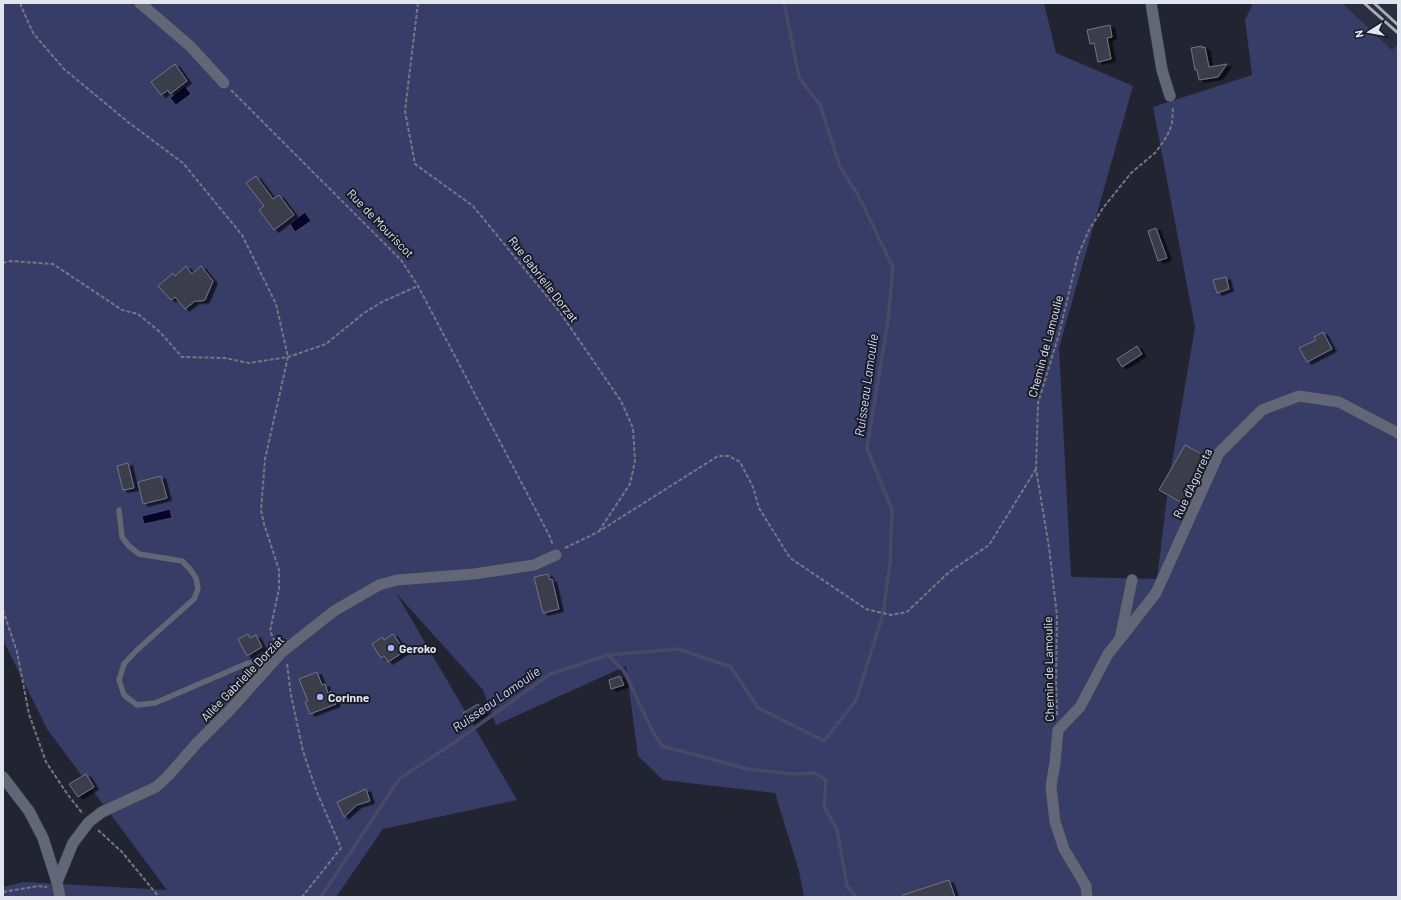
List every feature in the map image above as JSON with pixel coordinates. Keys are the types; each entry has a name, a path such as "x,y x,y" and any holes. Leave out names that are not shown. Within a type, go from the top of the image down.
{"street":[{"path":"140,3 190,46 224,83"},
{"path":"1151,3 1162,70 1170,96"},
{"name":"Rue d'Agorreta","path":"1058,730 1080,707 1108,654 1156,593 1219,453 1262,410 1299,396 1339,402 1398,432"},
{"name":"Allée Gabrielle Dorziat","path":"58,889 73,844 89,822 102,812 156,786 168,776 196,743 230,710 281,653 334,611 379,584 397,580 474,574 534,565 556,554"},
{"name":"Rue d'Agorreta","path":"1120,640 1132,580"},
{"path":"1058,730 1051,786 1055,822 1064,849 1086,886 1087,897"},
{"path":"3,777 29,811 43,838 58,889"}],"lane":[{"path":"119,510 122,537 129,546 139,554 182,561 196,578 198,589 194,599 137,650 124,664 119,680 124,695 137,705 155,703 248,663 258,663 266,668"}],"path":[{"path":"21,3 33,33 64,69 128,122 183,163 242,235 276,304 288,357 265,459 261,510 279,570 279,589 270,631 288,666 291,695 303,751 316,790 341,848 302,897"},
{"name":"Rue Gabrielle Dorzat","path":"418,3 405,111 415,164 473,206 559,311 621,401 634,428 635,461 630,484 598,532"},
{"name":"Rue de Mouriscot","path":"224,83 401,260 418,286 549,535 556,554"},
{"name":"Chemin de Lamoulie","path":"1058,730 1056,682 1057,616 1049,547 1036,469 1038,403 1059,334 1078,255 1089,230 1103,208 1132,173 1156,152 1167,136 1172,124 1174,110 1170,96"},
{"path":"3,262 10,261 53,264 122,310 138,314 160,332 182,357 225,358 249,362 288,357 326,344 364,313 382,302 418,286"},
{"path":"556,554 566,547 598,532 718,456 729,456 740,462 753,487 759,508 790,558 866,609 891,615 906,612 949,572 989,545 1036,469"},
{"path":"3,610 17,652 29,714 46,762 68,795 89,822 122,852 159,897"},
{"path":"3,892 38,886 58,889"}],"shaded area":[{"path":"3,3 1044,3 1056,53 1133,86 1059,348 1071,577 1157,579 1169,480 1195,327 1153,107 1252,75 1245,20 1253,3 1342,3 1392,50 1398,44 1398,897 804,897 799,871 775,793 663,780 638,756 626,666 496,725 483,690 396,593 517,800 383,829 336,897 3,897 3,887 24,882 167,890 47,729 3,640"},
{"path":"1342,3 1396,3 1398,5 1398,44 1392,50"},
{"path":"185,86 191,94 176,105 170,98"},
{"path":"305,212 311,221 295,232 290,224"},
{"path":"170,509 172,518 144,524 142,516"}],"building":[{"path":"1110,25 1112,37 1107,38 1111,59 1098,62 1094,43 1090,44 1087,30"},
{"path":"1202,46 1202,48 1205,47 1209,67 1227,64 1218,77 1199,80 1197,70 1195,70 1191,48"},
{"path":"175,64 187,81 170,94 168,90 161,95 151,82"},
{"path":"256,176 273,199 279,195 294,215 274,230 259,210 264,206 246,183"},
{"path":"1156,228 1167,258 1158,261 1148,231"},
{"path":"186,266 192,274 201,266 213,281 205,300 195,301 185,309 175,297 171,300 158,286 173,273 175,276"},
{"path":"1226,277 1229,289 1217,293 1213,280"},
{"path":"1323,332 1332,349 1307,362 1299,348 1316,340 1314,337"},
{"path":"1137,346 1142,354 1122,367 1117,359"},
{"path":"1185,445 1209,458 1182,503 1159,490"},
{"path":"128,463 134,488 123,490 117,466"},
{"path":"161,476 167,498 143,504 138,482"},
{"path":"548,574 550,580 552,579 559,609 543,613 534,577"},
{"path":"248,634 250,638 256,635 262,647 247,656 238,639"},
{"name":"Geroko","path":"393,634 405,651 388,662 384,656 381,658 372,644 382,637 384,640"},
{"name":"Corinne","path":"317,672 322,685 325,684 328,693 331,691 336,704 310,714 305,702 308,701 299,679"},
{"path":"620,676 624,685 611,689 609,680"},
{"path":"478,704 483,712 468,721 463,713"},
{"path":"86,774 94,787 78,797 69,784"},
{"path":"366,789 370,801 357,805 344,817 337,802"},
{"path":"949,880 955,897 903,897 903,895"}],"waterway":[{"name":"Ruisseau Lamoulie","path":"321,897 399,779 455,742 550,674 608,655 678,649 731,667 758,708 824,741 856,700 883,614 890,563 892,510 867,448 888,320 893,267 858,195 840,167 820,105 799,77 784,3"},
{"path":"608,655 624,671 652,730 662,746 748,769 792,774 815,773 826,780 824,807 837,829 847,886 856,897"}],"railway":[{"path":"1364,3 1398,33"},
{"path":"1374,3 1398,25"}],"place":[{"name":"Geroko","path":"391,648"},
{"name":"Corinne","path":"320,697"}]}
